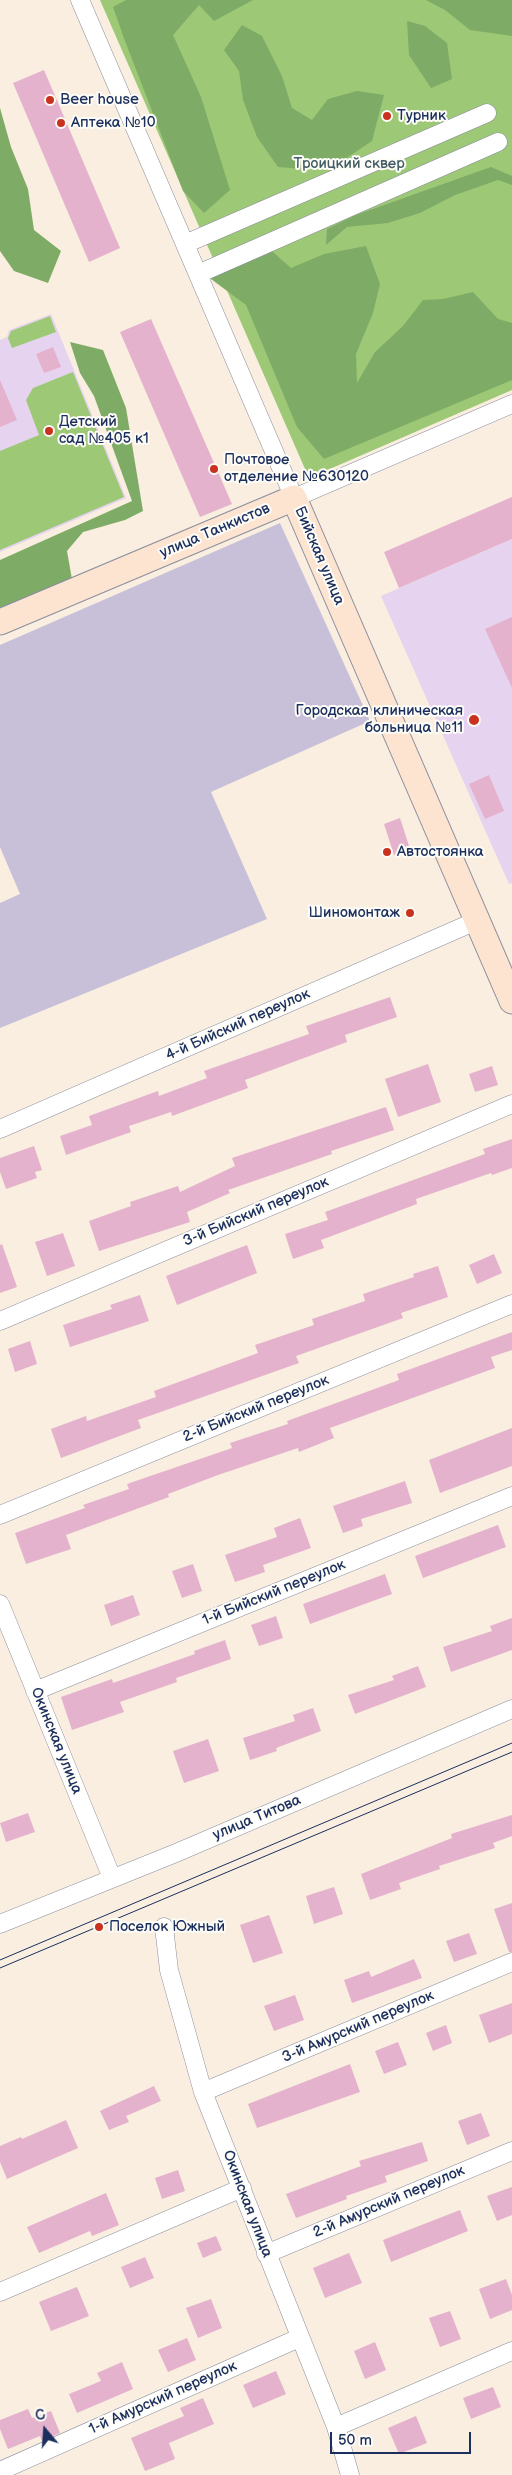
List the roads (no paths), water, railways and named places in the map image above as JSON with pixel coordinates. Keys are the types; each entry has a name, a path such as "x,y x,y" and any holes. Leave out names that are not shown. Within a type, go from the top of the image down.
{"street":[{"name":"Бийская улица","path":"80,0 512,1001"},
{"path":"185,244 487,113"},
{"path":"198,274 498,142"},
{"name":"улица Танкистов","path":"0,622 512,404"},
{"name":"4-й Бийский переулок","path":"0,1129 476,921"},
{"name":"3-й Бийский переулок","path":"0,1321 512,1104"},
{"name":"2-й Бийский переулок","path":"0,1515 512,1304"},
{"name":"1-й Бийский переулок","path":"36,1691 512,1496"},
{"name":"Окинская улица","path":"0,1604 112,1878"},
{"name":"улица Титова","path":"0,1924 512,1709"},
{"name":"Окинская улица","path":"164,1928 169,1970 203,2092 336,2427 350,2475"},
{"name":"3-й Амурский переулок","path":"203,2092 512,1962"},
{"name":"2-й Амурский переулок","path":"266,2254 512,2150"},
{"path":"0,2292 242,2188"},
{"name":"1-й Амурский переулок","path":"0,2471 300,2338"},
{"path":"336,2427 511,2353"}],"tram line":[{"path":"0,1960 512,1743"},
{"path":"0,1968 512,1752"}],"place":[{"name":"Beer house","path":"50,100"},
{"name":"Турник","path":"387,116"},
{"name":"Аптека №10","path":"61,123"},
{"name":"Детский сад №405 к1","path":"49,431"},
{"name":"Почтовое отделение №630120","path":"214,469"},
{"name":"Городская клиническая больница №11","path":"474,720"},
{"name":"Автостоянка","path":"387,852"},
{"name":"Шиномонтаж","path":"410,913"},
{"name":"Поселок Южный","path":"99,1927"}],"park label":[{"name":"Троицкий сквер","path":"349,164"}]}
